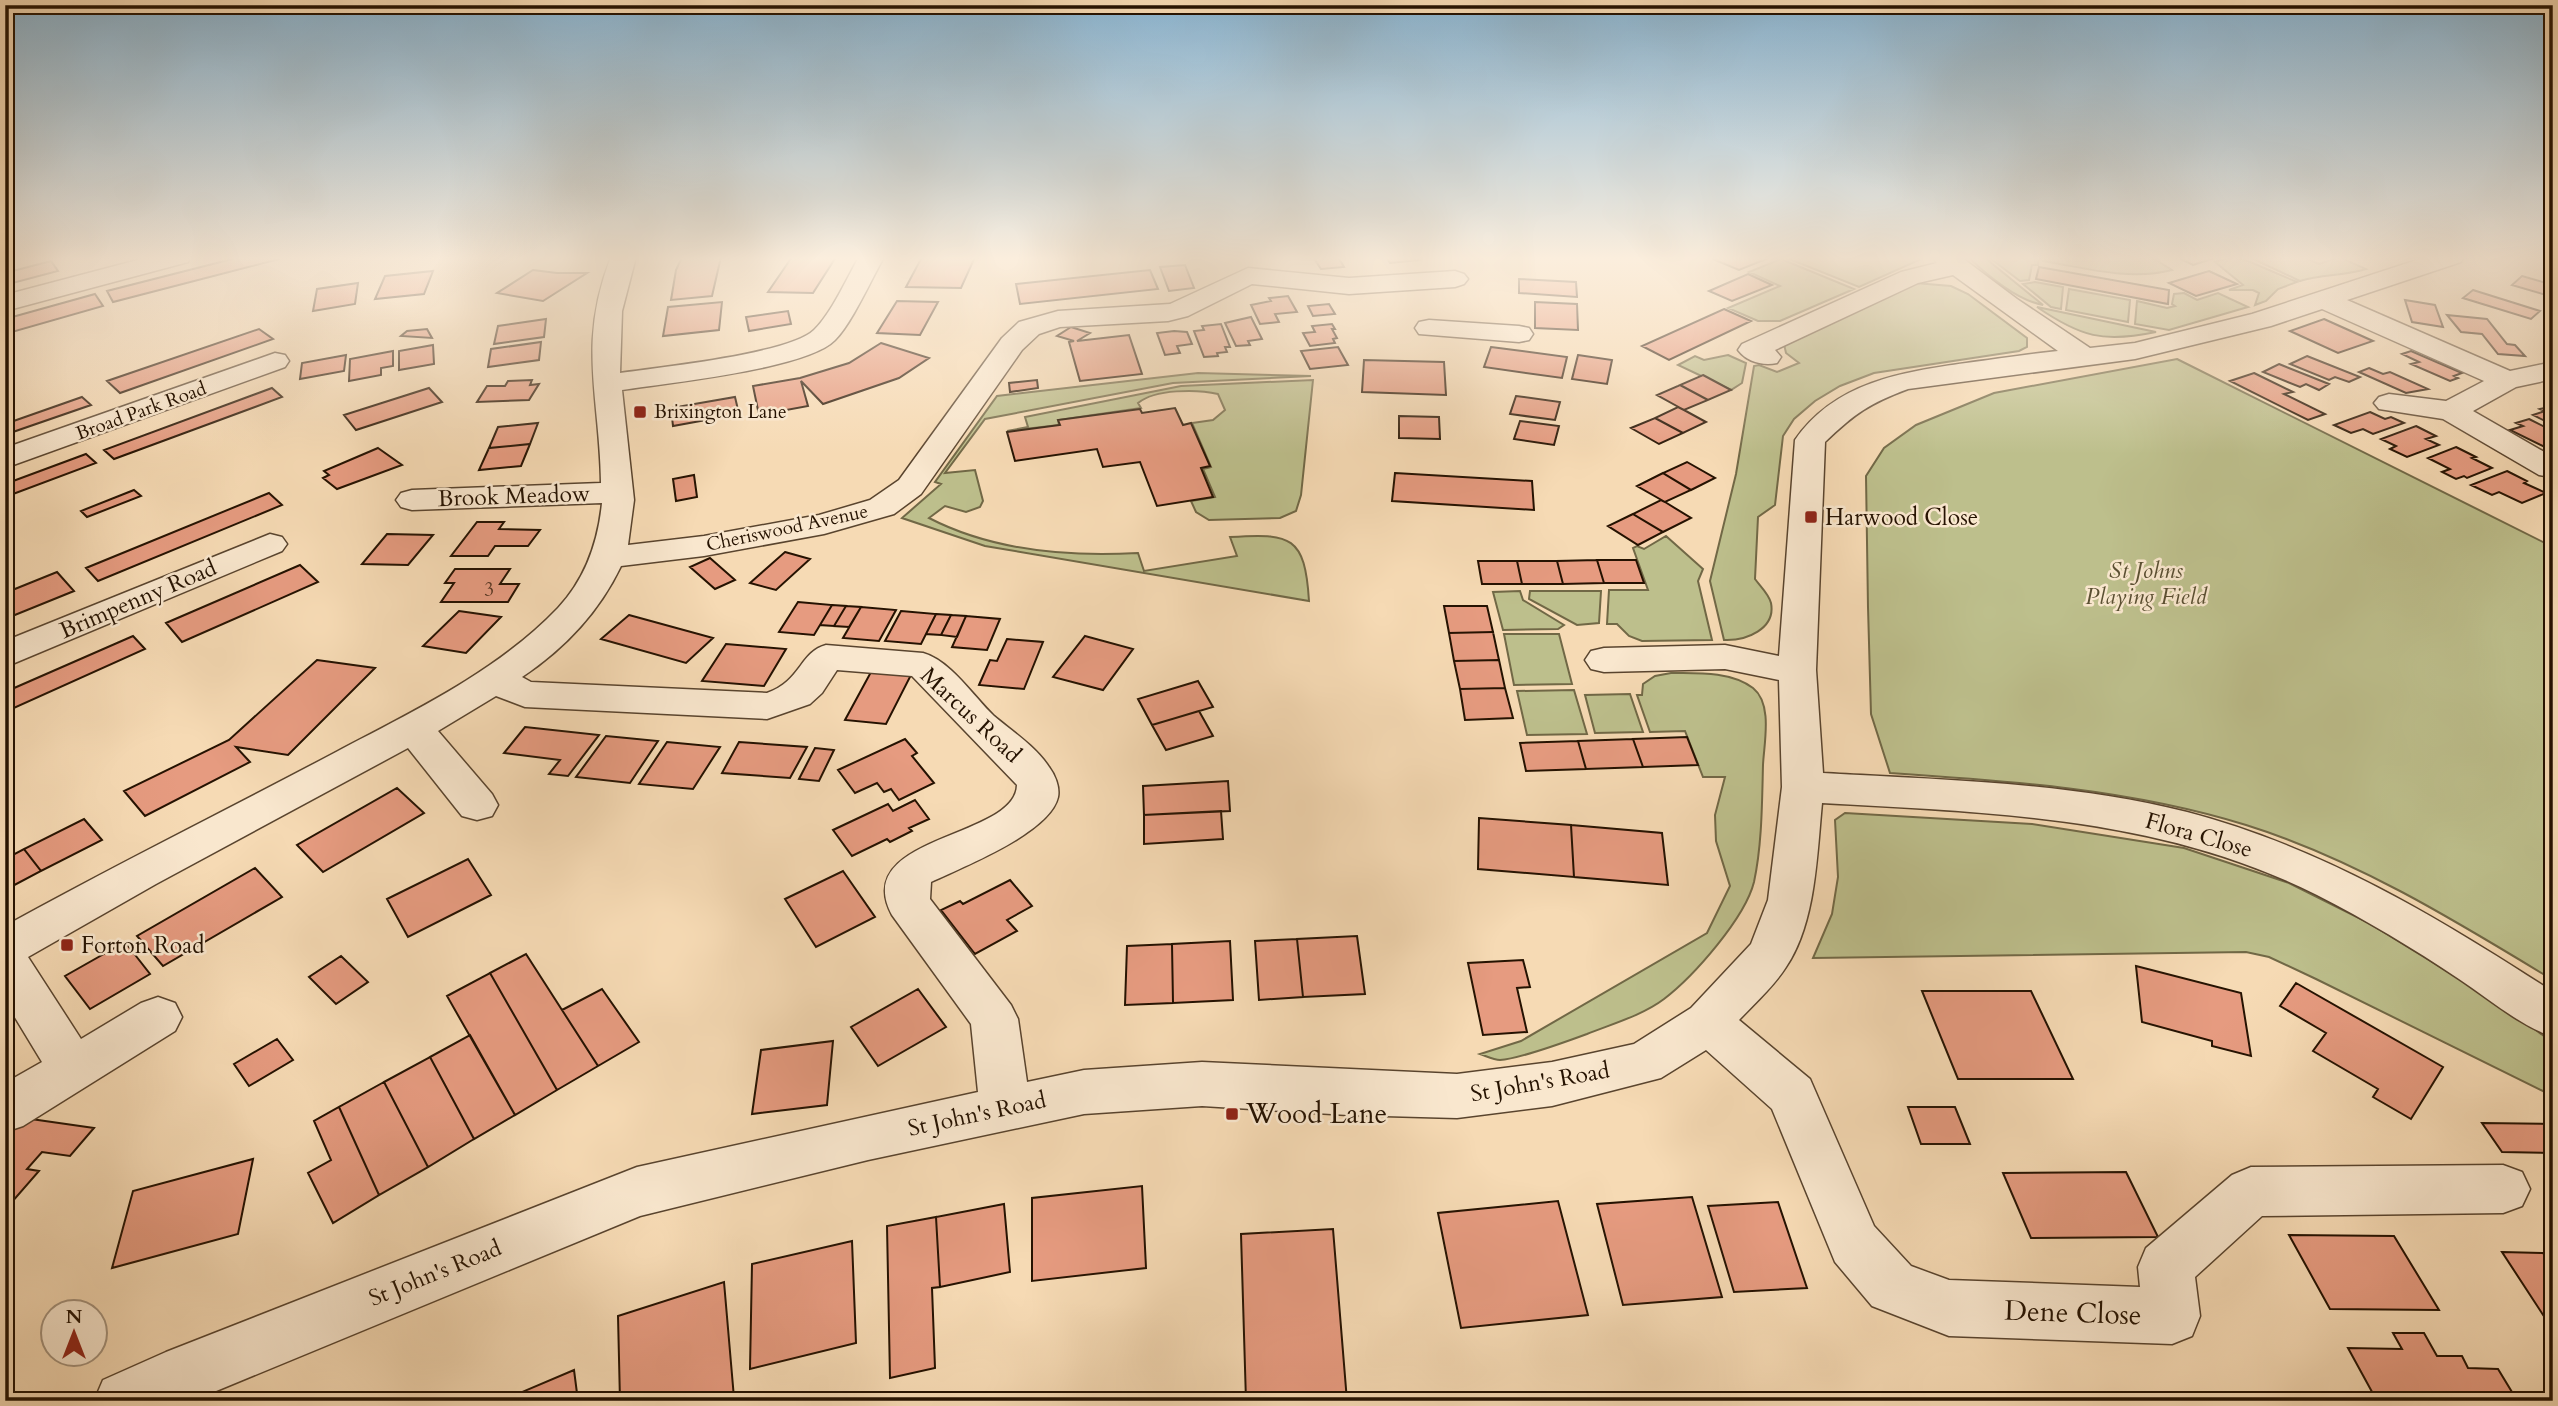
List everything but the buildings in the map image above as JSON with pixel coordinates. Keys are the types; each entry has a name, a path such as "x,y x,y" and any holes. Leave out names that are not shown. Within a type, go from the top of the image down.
{"street":[{"path":"5,948 138,872 327,775 495,680 561,625 592,588 609,557 617,527 615,439 607,384 607,323"},
{"path":"607,384 782,355 813,345 827,333 833,323"},
{"name":"Cheriswood Avenue","path":"609,557 704,546 824,524 882,507 911,487 1012,344 1028,328 1046,323"},
{"path":"1429,328 1447,323"},
{"path":"1494,323 1519,334"},
{"path":"1767,357 1752,350 1811,323"},
{"path":"2036,323 2085,357"},
{"name":"St John's Road","path":"124,1401 637,1192 868,1136 1084,1092 1202,1084 1362,1094 1457,1096 1552,1084 1644,1063 1708,1022 1770,954 1790,900 1803,787 1797,670 1810,440 1837,414 1862,396 1902,382 2134,351 2250,323"},
{"path":"2376,323 2507,380"},
{"name":"Broad Park Road","path":"5,459 275,361"},
{"path":"2451,411 2507,380 2553,369"},
{"path":"2389,403 2451,411 2550,468"},
{"name":"Brook Meadow","path":"412,500 616,491"},
{"name":"Brimpenny Road","path":"5,655 270,544"},
{"name":"Marcus Road","path":"495,680 525,694 767,706 791,700 809,687 826,657 923,665 1033,774 1037,785 1037,798 1024,814 1000,830 915,871 906,887 908,903 994,1019 1005,1107"},
{"path":"1604,660 1724,657 1756,665 1797,670"},
{"path":"413,727 477,805"},
{"name":"Flora Close","path":"1803,787 2041,803 2131,816 2225,840 2291,863 2402,919 2553,1017"},
{"path":"5,960 74,1069"},
{"path":"5,1110 158,1017"},
{"name":"Dene Close","path":"1708,1022 1792,1095 1854,1244 1892,1287 1949,1308 2172,1316 2166,1267 2251,1192 2503,1189"}],"green space":[{"path":"1830,323 2006,323 2027,338 2027,347 2019,351 1874,373 1840,386 1815,401 1794,419 1783,436 1775,505 1758,517 1755,579 1770,600 1769,620 1750,636 1724,640 1710,581 1736,474 1754,366 1759,365 1777,372 1799,363 1786,353 1784,344"},
{"path":"2063,323 2111,323 2156,332 2107,337 2093,335"},
{"path":"2135,323 2194,323 2169,330"},
{"path":"1728,355 1746,363 1742,383 1731,390 1678,365 1695,356 1704,360"},
{"name":"St Johns Playing Field","path":"2177,359 2553,547 2553,980 2442,914 2365,873 2287,839 2246,825 2114,795 2025,783 1890,773 1871,714 1868,607 1866,476 1884,448 1916,425 1994,393"},
{"path":"1198,373 1311,376 1173,383 985,419 945,473 975,470 983,501 980,507 966,512 945,506 929,518 978,538 1031,549 1085,554 1138,553 1144,571 1237,556 1230,537 1281,538 1291,543 1304,563 1309,601 985,546 902,518 941,484 935,482 997,396"},
{"path":"1313,380 1301,495 1296,511 1280,518 1209,520 1196,512 1191,501 1215,497 1203,469 1211,467 1192,423 1213,420 1225,410 1218,394 1199,391 1165,393 1145,398 1138,403 1141,408 1058,420 1059,425 1007,431 1028,427 1025,417 1181,386"},
{"path":"1666,536 1703,569 1698,581 1712,640 1642,641 1629,636 1617,624 1607,624 1609,590 1648,590 1633,548 1637,546 1644,549"},
{"path":"1520,591 1523,600 1564,625 1558,629 1503,630 1493,592"},
{"path":"1530,591 1601,591 1599,623 1577,625 1529,599"},
{"path":"1504,634 1559,634 1572,684 1514,685"},
{"path":"1671,673 1714,674 1735,678 1753,688 1763,704 1766,724 1760,839 1757,868 1749,896 1717,945 1676,989 1656,1005 1617,1023 1531,1053 1500,1060 1480,1054 1521,1041 1707,933 1730,886 1716,841 1715,815 1725,777 1703,777 1685,731 1650,732 1637,695 1642,695 1643,684 1655,676"},
{"path":"1574,690 1587,734 1527,735 1517,691"},
{"path":"1630,694 1643,732 1595,733 1585,695"},
{"path":"1845,813 2032,824 2184,848 2289,883 2367,922 2507,1008 2553,1043 2553,1069 2545,1092 2316,979 2269,957 2246,952 1813,958 1832,914 1838,877 1835,820"}],"place":[{"name":"Brixington Lane","path":"640,412"},
{"name":"Harwood Close","path":"1811,517"},
{"name":"Forton Road","path":"67,945"},
{"name":"Wood Lane","path":"1232,1114"}]}
